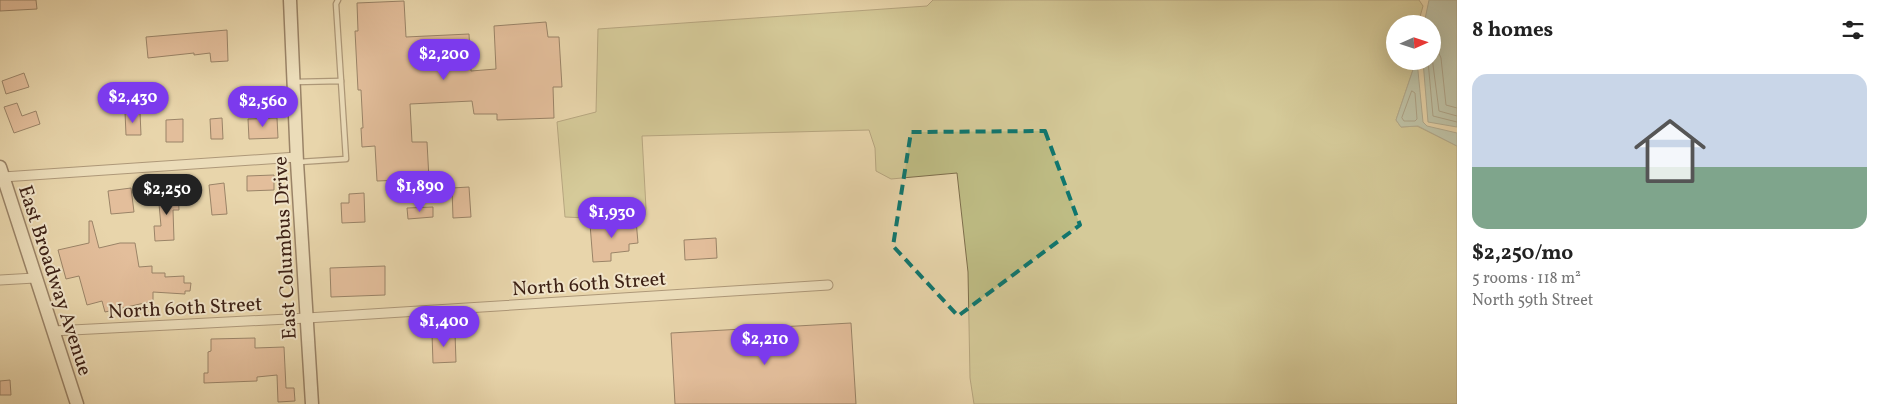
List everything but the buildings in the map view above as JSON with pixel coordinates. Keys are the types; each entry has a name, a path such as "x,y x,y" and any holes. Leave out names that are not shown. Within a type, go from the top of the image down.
{"main road":[{"name":"East Columbus Drive","path":"290,0 297,159 312,404"},
{"name":"East Broadway Avenue","path":"2,172 77,404"}],"street":[{"path":"2,172 297,159"},
{"path":"0,280 35,278"},
{"name":"North 60th Street","path":"53,331 307,318 828,285"}],"lane":[{"path":"297,159 346,159 337,12 338,0"},
{"path":"294,82 341,80"}],"highlighted area":[{"path":"1045,131 1080,225 958,316 893,246 911,132"}],"shaded area":[{"path":"933,0 1419,0 1423,6 1420,15 1386,15 1386,70 1413,70 1396,120 1401,127 1417,126 1457,146 1457,404 974,404 970,378 968,272 957,173 891,179 876,171 875,148 869,130 642,136 645,215 609,219 565,217 557,122 596,112 598,29 927,6"}],"water":[{"path":"1429,0 1457,0 1457,127 1428,122 1424,70 1441,70 1441,15 1426,15"},
{"path":"1413,70 1418,70 1423,122 1427,126 1457,133 1457,146 1418,126 1401,127 1396,120"}]}
